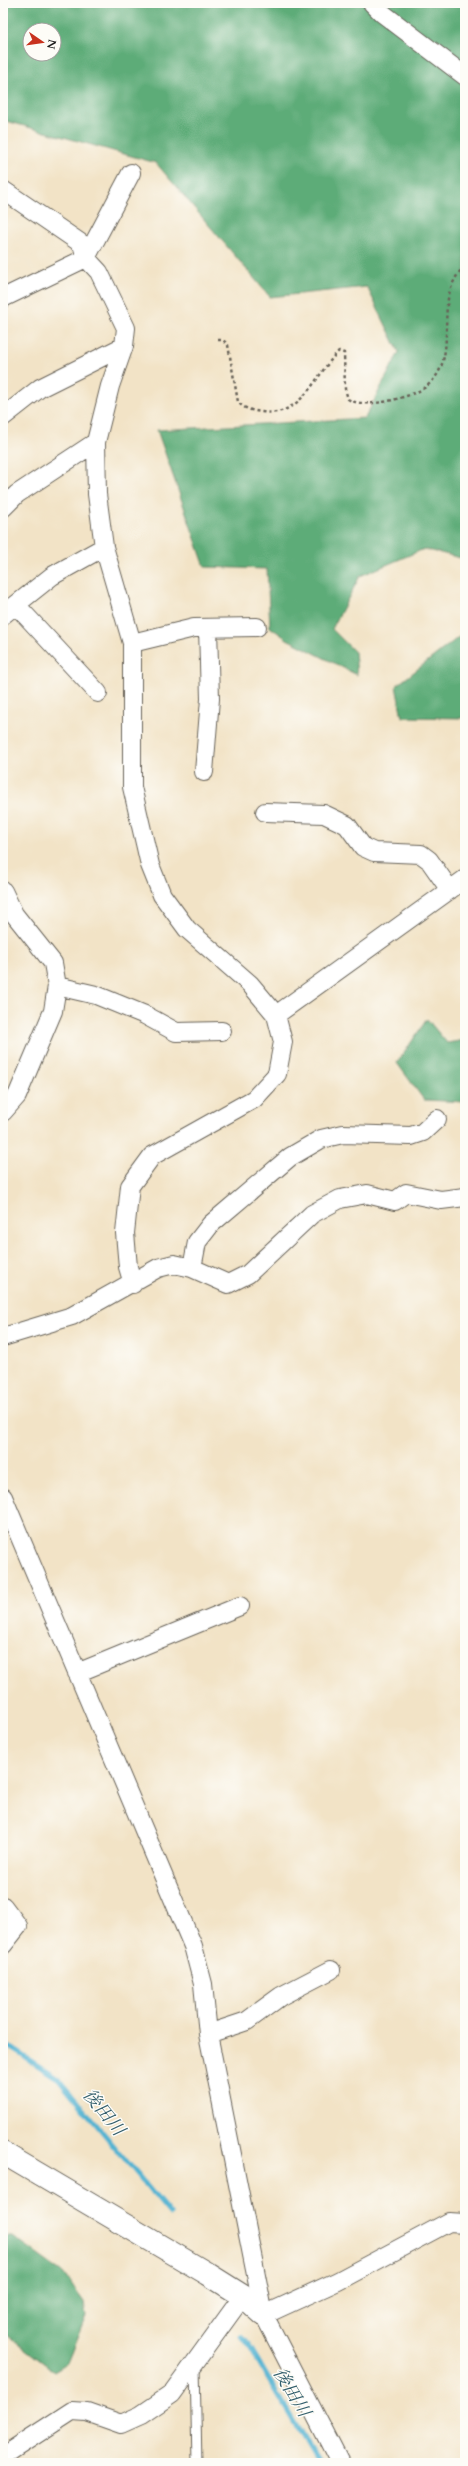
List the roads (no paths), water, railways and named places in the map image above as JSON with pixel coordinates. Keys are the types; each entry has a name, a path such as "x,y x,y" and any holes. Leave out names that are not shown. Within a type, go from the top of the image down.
{"street":[{"path":"372,3 465,76"},
{"path":"3,298 86,258 131,173"},
{"path":"3,190 82,244 86,258 98,272 126,328 124,346 110,386 96,442 97,494 104,548 132,643 132,787 150,865 162,895 187,930 250,984 276,1015 283,1042 277,1074 254,1099 152,1156 130,1186 125,1234 128,1267 133,1284"},
{"path":"3,416 40,388 124,346"},
{"path":"3,508 17,494 96,442"},
{"path":"98,693 10,610 52,576 104,548"},
{"path":"132,643 194,628 257,626"},
{"path":"204,772 210,699 208,628"},
{"path":"265,812 324,814 347,825 363,847 374,852 421,854 459,887 276,1015"},
{"path":"3,891 14,914 53,963 57,986 53,1011 17,1096 3,1112"},
{"path":"57,986 96,995 145,1015 176,1032 222,1031"},
{"path":"192,1268 197,1242 211,1224 290,1157 321,1139 343,1134 411,1136 423,1132 437,1119"},
{"path":"3,1336 72,1316 133,1284 158,1268 174,1264 192,1268 228,1284 248,1274 312,1214 340,1199 355,1195 367,1194 394,1201 406,1193 441,1200 465,1197"},
{"path":"3,1497 193,1946 203,1984 208,2034 264,2315 340,2463"},
{"path":"77,1673 240,1606"},
{"path":"3,1906 18,1926 3,1945"},
{"path":"208,2034 247,2021 281,1996 331,1970"},
{"path":"3,2153 243,2296 264,2315"},
{"path":"264,2315 338,2282 449,2222 465,2223"},
{"path":"3,2456 72,2411 87,2412 121,2424 141,2415 172,2394 243,2296"}],"lane":[{"path":"195,2363 197,2463"}],"waterway":[{"name":"後田川","path":"3,2043 59,2079 170,2214"},
{"name":"後田川","path":"241,2336 251,2349 318,2463"}]}
